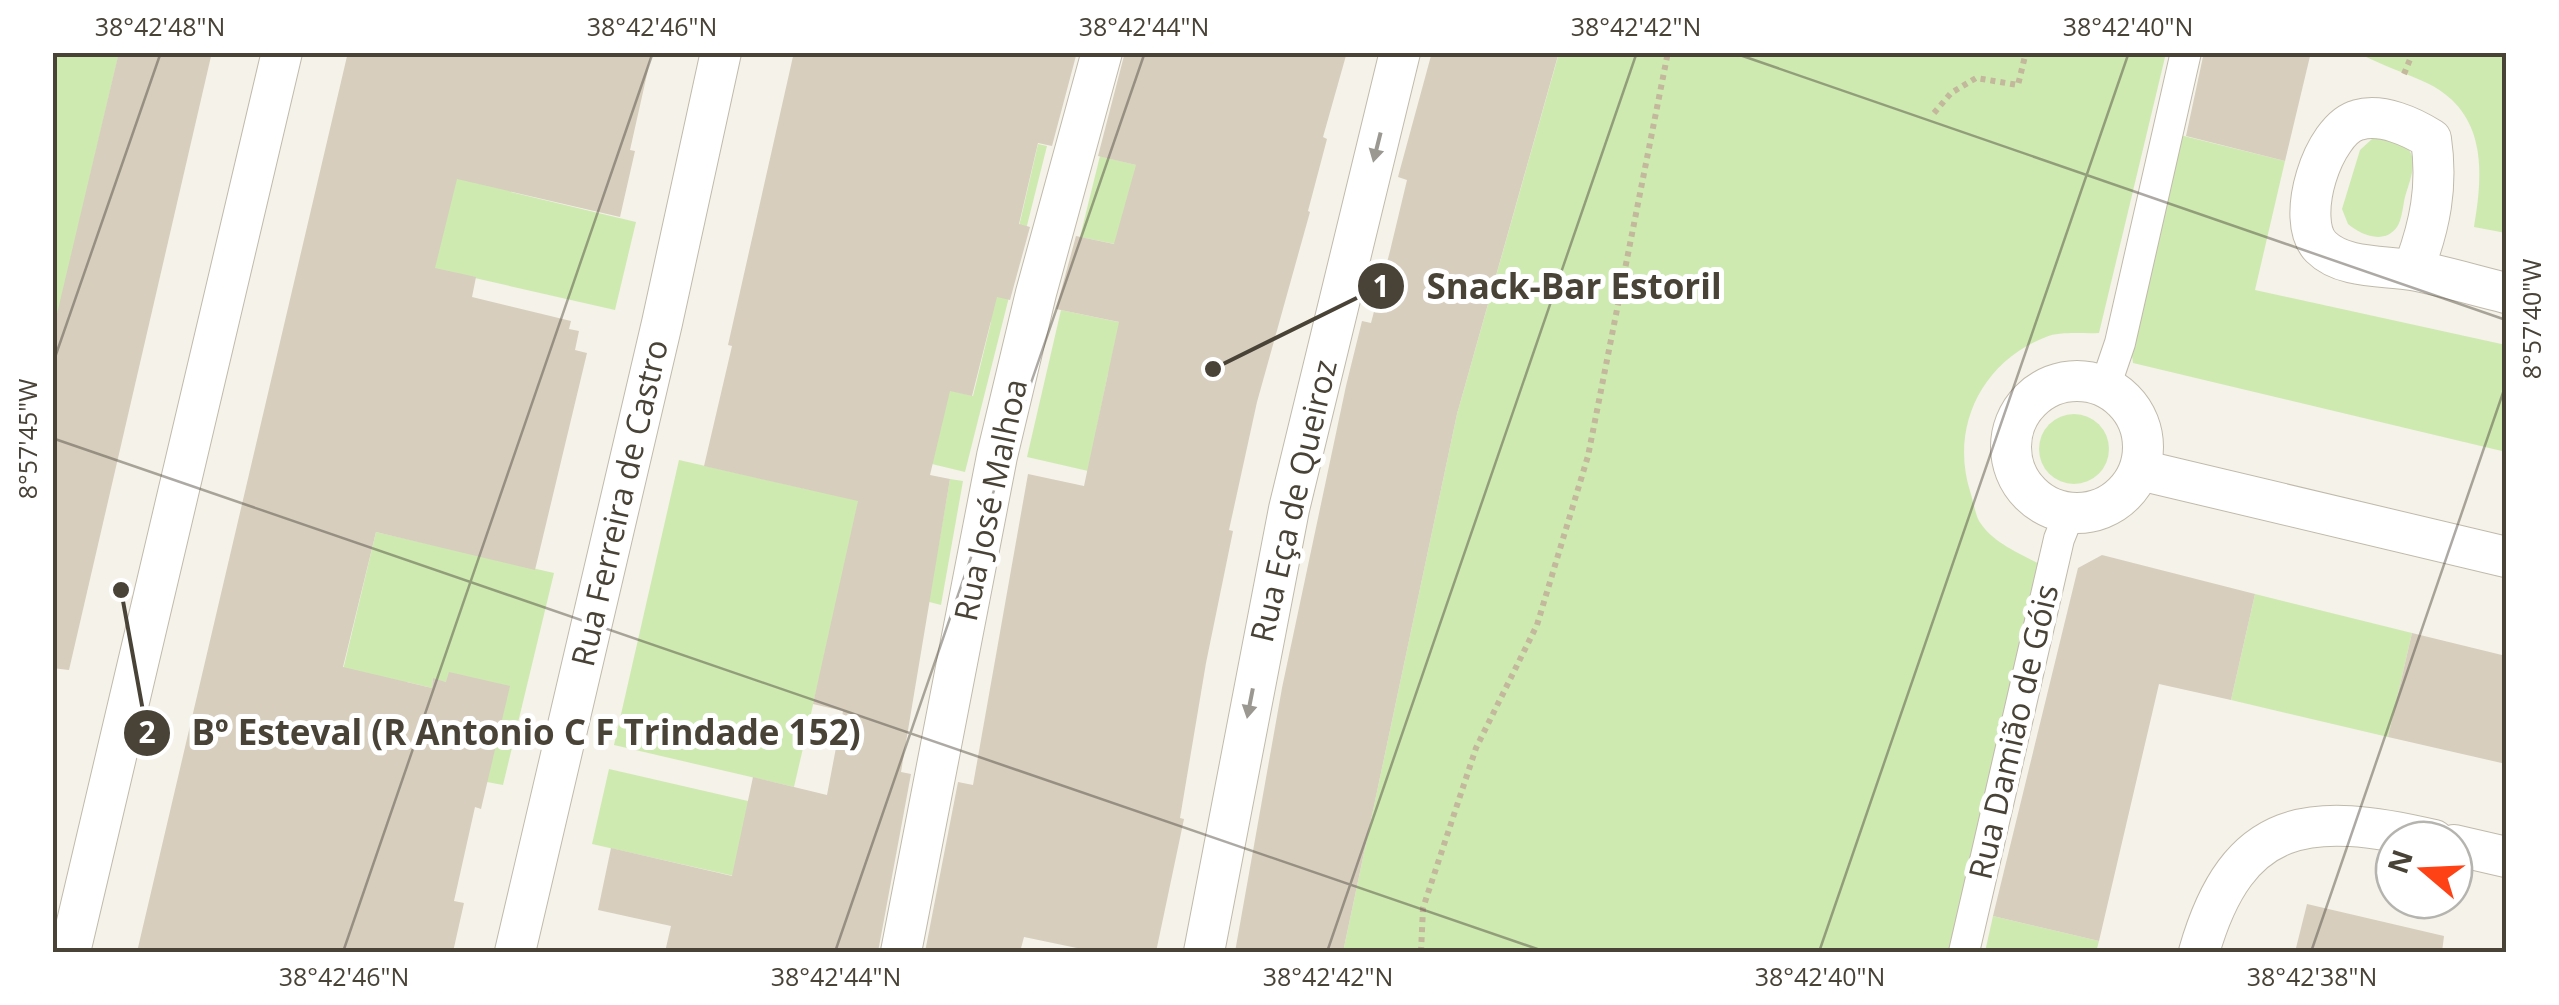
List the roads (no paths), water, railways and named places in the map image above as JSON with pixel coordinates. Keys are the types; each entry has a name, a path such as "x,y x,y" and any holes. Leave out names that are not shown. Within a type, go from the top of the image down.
{"street":[{"path":"70,952 282,52"},
{"name":"Rua Ferreira de Castro","path":"514,952 662,323 721,52"},
{"name":"Rua José Malhoa","path":"901,952 997,456 1036,293 1102,52"},
{"name":"Rua Eça de Queiroz","path":"1204,952 1288,510 1400,52"},
{"path":"2105,387 2120,342 2186,52"},
{"path":"2412,270 2506,293"},
{"path":"2076,380 2105,387 2132,408 2141,428 2144,449 2140,470 2129,490 2092,513 2069,514 2047,508 2030,495 2017,476 2011,454 2012,432 2021,410 2036,395 2055,385 2076,380"},
{"path":"2140,470 2506,557"},
{"name":"Rua Damião de Góis","path":"1964,952 2053,564 2069,514"},
{"path":"2199,952 2218,898 2244,858 2287,833 2329,823 2374,826"},
{"path":"2474,850 2506,857"}],"place":[{"name":"Snack-Bar Estoril","path":"1213,369"},
{"name":"Bº Esteval (R Antonio C F Trindade 152)","path":"121,590"}]}
